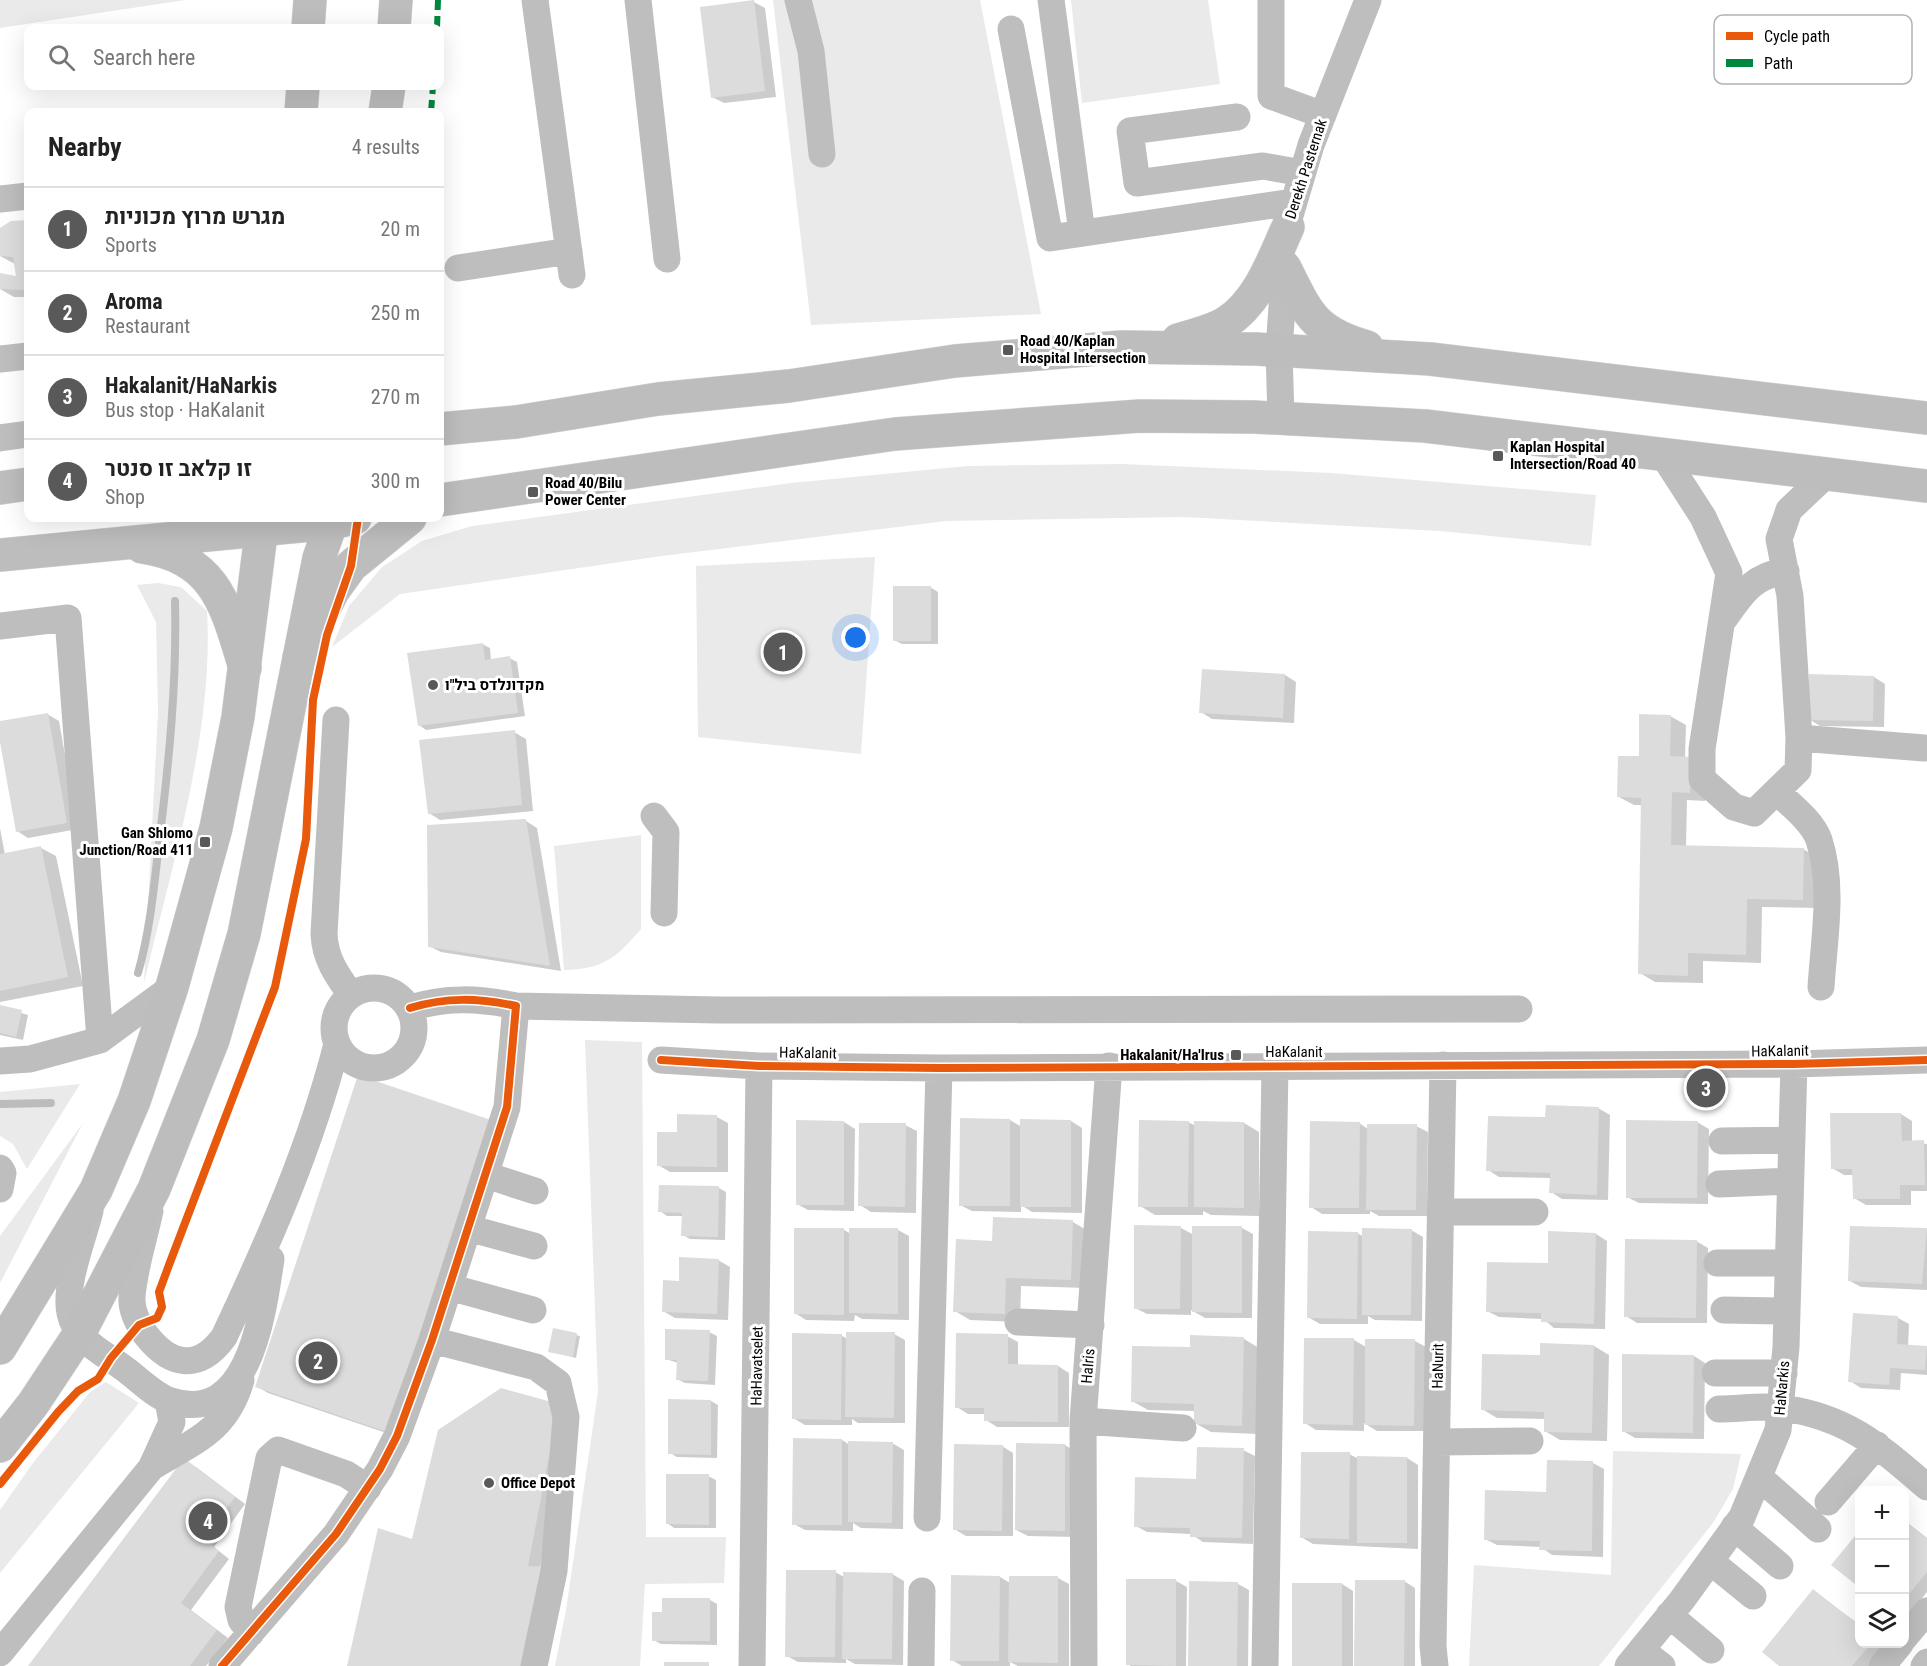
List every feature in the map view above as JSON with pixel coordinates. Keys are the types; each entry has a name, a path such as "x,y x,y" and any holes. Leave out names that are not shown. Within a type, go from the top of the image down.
{"main road":[{"path":"308,24 310,0"},
{"path":"394,24 396,0"},
{"path":"301,108 303,90"},
{"path":"385,108 388,90"},
{"path":"1158,347 1228,321 1264,280 1290,215"},
{"path":"1285,268 1305,310 1320,326 1341,340 1404,357"},
{"path":"444,429 516,422 658,399 789,386 955,361 1052,351 1158,347 1279,350 1404,357 1502,366 1927,418"},
{"path":"444,407 516,422"},
{"path":"444,499 895,434 1140,416 1281,418 1425,426 1927,486"},
{"path":"0,488 24,485"},
{"path":"0,555 282,522"},
{"path":"0,1446 33,1404 78,1336 154,1189 213,1040 230,989 253,891 319,558 338,522"},
{"path":"299,658 333,591 351,566 405,522"},
{"path":"0,1348 96,1190 138,1090 172,987 216,828 245,668 262,523"},
{"path":"114,543 165,550 186,559 205,575 230,618 245,668"}],"street":[{"path":"458,268 571,263 535,0"},
{"path":"638,0 667,259"},
{"path":"798,0 811,51 822,154"},
{"path":"1051,0 1082,234"},
{"path":"1271,0 1270,96 1323,115"},
{"name":"Derekh Pasternak","path":"1281,418 1279,350 1290,215 1323,115 1368,0"},
{"path":"1011,29 1050,238 1290,215"},
{"path":"1237,117 1130,131 1137,183 1263,166 1302,174"},
{"path":"0,199 24,196"},
{"path":"0,359 24,356"},
{"path":"0,438 24,435"},
{"path":"1663,455 1703,517 1729,573 1702,749 1702,778 1734,807 1754,813 1798,770 1799,738 1790,596 1779,539 1789,510 1827,474"},
{"path":"1722,622 1757,580 1769,574 1786,571"},
{"path":"0,626 68,618 100,1040"},
{"path":"336,720 324,934 325,951 335,973 351,995"},
{"path":"1799,738 1924,748"},
{"path":"1777,792 1798,812 1818,839 1827,888 1821,987"},
{"path":"654,816 666,832 664,913"},
{"path":"0,1060 30,1059 100,1040 172,987"},
{"path":"377,988 390,991 402,998 410,1008 415,1033 404,1056 381,1068 368,1068 355,1064 344,1055 337,1044 334,1030 335,1017 342,1004 351,995 363,989 377,988"},
{"path":"410,1008 432,1001 484,999 516,1006 718,1010 1519,1009"},
{"path":"222,1666 336,1534 368,1488 397,1436 432,1340 507,1107 516,1006"},
{"path":"154,1189 132,1297 133,1305 139,1325 154,1345 173,1359 188,1361 201,1358 214,1350 224,1337 276,1227 328,1080 337,1044"},
{"name":"HaKalanit","path":"660,1060 759,1066 939,1068 1794,1064 1927,1060"},
{"name":"HaNarkis","path":"1643,1661 1669,1615 1742,1517 1778,1430 1782,1408 1787,1311 1794,1064"},
{"name":"HaNurit","path":"1435,1666 1433,1646 1443,1065"},
{"name":"HaHavatselet","path":"752,1666 759,1066"},
{"name":"HaIris","path":"1084,1666 1083,1421 1109,1066"},
{"path":"1265,1666 1275,1066"},
{"path":"312,1126 332,1096 350,1077 368,1068"},
{"path":"927,1518 939,1068"},
{"path":"1722,1141 1792,1140"},
{"path":"0,1168 3,1173 0,1189"},
{"path":"486,1175 535,1191"},
{"path":"1719,1184 1790,1181"},
{"path":"96,1190 67,1298 78,1336 168,1401 187,1405 206,1403 225,1394 243,1374"},
{"path":"1441,1212 1535,1212"},
{"path":"151,1468 202,1438 226,1418 236,1398 258,1328 276,1227"},
{"path":"468,1228 534,1246"},
{"path":"1717,1263 1788,1263"},
{"path":"449,1287 533,1310"},
{"path":"1724,1310 1787,1311"},
{"path":"1018,1322 1091,1325"},
{"path":"432,1340 536,1367 558,1383 566,1417 554,1571 534,1666"},
{"path":"1715,1373 1784,1373"},
{"path":"0,1653 151,1468 172,1422 168,1401"},
{"path":"1719,1409 1782,1408 1826,1417 1856,1430 1878,1445 1927,1487"},
{"path":"1083,1421 1182,1428"},
{"path":"1437,1442 1530,1441"},
{"path":"1828,1502 1878,1445"},
{"path":"251,1633 241,1620 238,1607 269,1458 278,1450 345,1474 368,1488"},
{"path":"1760,1478 1818,1529"},
{"path":"1734,1527 1780,1566"},
{"path":"1710,1561 1753,1596"},
{"path":"921,1666 922,1590"},
{"path":"1909,1633 1927,1611"},
{"path":"1669,1615 1711,1650"},
{"path":"1882,1666 1897,1648"},
{"path":"1924,1666 1927,1662"}],"shaded area":[{"path":"0,0 185,0 24,24 0,28"},
{"path":"773,0 980,0 1041,314 811,325"},
{"path":"1071,0 1208,0 1220,84 1082,103"},
{"path":"1123,464 1331,473 1596,495 1591,546 1440,531 1183,517 946,521 662,556 400,594 332,647 349,606 382,567 422,541 472,526 791,483 967,466"},
{"path":"875,557 861,754 698,737 696,566"},
{"path":"158,583 181,587 207,611 207,657 198,751 189,798 144,983 158,713 156,622 137,585"},
{"path":"641,835 641,929 624,948 608,960 589,967 564,970 554,846"},
{"path":"585,1040 642,1042 646,1537 726,1537 724,1583 645,1584 640,1666 555,1666 566,1610 598,1392"},
{"path":"80,1084 27,1169 13,1144 0,1136 0,1092"},
{"path":"83,1123 0,1283 0,1236"},
{"path":"106,1382 139,1403 0,1573 0,1510 33,1463 90,1392"},
{"path":"1613,1451 1741,1454 1733,1489 1713,1523 1599,1666 1469,1666 1474,1565 1611,1575"}],"building":[{"path":"754,0 765,91 711,98 700,7"},
{"path":"24,220 23,290 0,289 0,273 16,276 13,257 0,256 0,228 11,221"},
{"path":"893,586 931,586 931,641 893,641"},
{"path":"483,643 485,660 510,656 518,713 418,726 407,653"},
{"path":"1202,669 1285,674 1283,718 1199,713"},
{"path":"1809,674 1874,676 1873,721 1808,720"},
{"path":"48,713 67,823 16,832 0,742 0,721"},
{"path":"1639,714 1671,715 1670,756 1691,757 1690,793 1672,792 1671,845 1804,848 1803,900 1747,899 1746,955 1688,953 1688,976 1638,974 1641,798 1617,797 1618,756 1639,756"},
{"path":"515,730 522,805 428,814 419,740"},
{"path":"526,819 550,966 428,947 427,825"},
{"path":"41,846 68,977 0,991 0,854"},
{"path":"0,1005 22,1010 16,1037 0,1033"},
{"path":"358,1075 494,1121 390,1433 255,1387"},
{"path":"1546,1105 1599,1107 1597,1195 1549,1193 1550,1173 1486,1171 1488,1116 1545,1117"},
{"path":"1830,1113 1901,1113 1902,1141 1924,1140 1925,1185 1900,1185 1900,1199 1853,1199 1852,1169 1831,1169"},
{"path":"677,1114 717,1115 717,1167 657,1166 657,1132 677,1132"},
{"path":"960,1118 1010,1119 1010,1206 959,1206"},
{"path":"1020,1119 1071,1120 1071,1207 1020,1207"},
{"path":"796,1120 844,1121 844,1205 796,1205"},
{"path":"1139,1120 1189,1121 1188,1207 1138,1207"},
{"path":"1626,1120 1698,1121 1697,1198 1626,1198"},
{"path":"1194,1121 1244,1122 1244,1208 1194,1207"},
{"path":"1310,1121 1360,1122 1359,1208 1309,1208"},
{"path":"859,1123 906,1123 905,1207 858,1206"},
{"path":"1367,1124 1417,1124 1416,1210 1366,1210"},
{"path":"659,1185 719,1186 718,1237 681,1236 682,1213 658,1212"},
{"path":"993,1217 1073,1220 1071,1280 1006,1278 1005,1314 953,1312 956,1239 992,1241"},
{"path":"1134,1225 1181,1226 1180,1309 1134,1309"},
{"path":"1192,1226 1242,1226 1242,1313 1192,1312"},
{"path":"1850,1226 1927,1228 1922,1284 1848,1281"},
{"path":"794,1228 844,1228 844,1315 794,1314"},
{"path":"849,1228 898,1228 898,1314 849,1313"},
{"path":"1362,1228 1412,1229 1411,1315 1362,1315"},
{"path":"1308,1231 1358,1232 1357,1319 1307,1318"},
{"path":"1548,1231 1596,1233 1594,1324 1541,1322 1541,1313 1486,1312 1487,1262 1548,1263"},
{"path":"1625,1239 1697,1240 1696,1318 1624,1317"},
{"path":"679,1257 719,1259 717,1314 662,1312 663,1280 679,1281"},
{"path":"1853,1313 1898,1316 1897,1344 1927,1346 1925,1370 1890,1368 1889,1385 1848,1382"},
{"path":"553,1328 577,1333 573,1357 548,1352"},
{"path":"665,1329 710,1330 708,1381 676,1380 677,1360 665,1360"},
{"path":"846,1332 895,1332 894,1418 845,1417"},
{"path":"792,1333 842,1334 841,1420 792,1419"},
{"path":"956,1333 1008,1334 1008,1364 1058,1365 1058,1422 984,1421 984,1408 955,1408"},
{"path":"1190,1335 1244,1337 1242,1426 1194,1424 1194,1404 1131,1402 1132,1346 1190,1347"},
{"path":"1304,1338 1354,1338 1353,1425 1303,1424"},
{"path":"1365,1339 1415,1339 1414,1426 1365,1425"},
{"path":"1540,1343 1594,1345 1592,1433 1544,1432 1544,1412 1481,1410 1482,1354 1540,1355"},
{"path":"1622,1354 1694,1355 1693,1433 1622,1432"},
{"path":"501,1388 559,1404 528,1566 549,1567 529,1666 347,1666 378,1528 412,1539 438,1430"},
{"path":"668,1399 711,1400 711,1455 668,1454"},
{"path":"793,1438 842,1439 842,1525 792,1525"},
{"path":"848,1441 893,1442 892,1523 848,1522"},
{"path":"1016,1443 1065,1444 1065,1531 1015,1530"},
{"path":"954,1444 1003,1445 1002,1531 953,1530"},
{"path":"1197,1447 1244,1448 1242,1538 1190,1537 1190,1528 1134,1527 1135,1477 1196,1479"},
{"path":"1301,1452 1350,1452 1349,1539 1300,1538"},
{"path":"1357,1456 1407,1457 1407,1543 1357,1543"},
{"path":"184,1458 235,1497 204,1539 219,1551 181,1603 217,1630 190,1666 28,1666"},
{"path":"1547,1460 1593,1461 1592,1551 1539,1550 1540,1541 1484,1540 1485,1490 1546,1492"},
{"path":"666,1474 709,1474 709,1525 666,1524"},
{"path":"1909,1524 1927,1539 1927,1572 1909,1594"},
{"path":"1855,1536 1855,1584 1831,1565"},
{"path":"786,1570 836,1570 835,1657 785,1657"},
{"path":"843,1572 893,1573 892,1659 842,1659"},
{"path":"951,1575 1000,1576 999,1661 950,1661"},
{"path":"1009,1576 1058,1576 1058,1663 1008,1662"},
{"path":"1126,1579 1176,1579 1176,1666 1126,1665"},
{"path":"1355,1580 1405,1580 1404,1666 1354,1666"},
{"path":"1189,1581 1238,1582 1237,1666 1188,1666"},
{"path":"1292,1583 1342,1583 1342,1666 1292,1666"},
{"path":"1813,1589 1855,1622 1855,1648 1868,1648 1852,1666 1779,1666 1762,1652"},
{"path":"662,1598 710,1598 710,1641 652,1641 652,1612 662,1612"},
{"path":"664,1662 709,1662 709,1666 664,1666"}],"waterway":[{"path":"138,973 151,909 172,722 175,601"},
{"path":"0,1104 51,1103"}],"marked path":[{"path":"437,24 438,0"},
{"path":"431,108 433,90"}],"cycle path":[{"path":"0,1484 58,1412 78,1391 98,1379 111,1358 139,1325 157,1318 162,1307 159,1292 275,987 306,839 313,700 327,635 351,566 357,522"},
{"path":"222,1666 336,1534 380,1469 397,1436 432,1340 507,1107 516,1006 488,1001 449,1000 410,1008"},
{"path":"661,1060 759,1066 939,1068 1794,1064 1927,1060"}],"place":[{"name":"Road 40/Kaplan Hospital Intersection","path":"1008,350"},
{"name":"Kaplan Hospital Intersection/Road 40","path":"1498,456"},
{"name":"Road 40/Bilu Power Center","path":"533,492"},
{"name":"מגרש מרוץ מכוניות","path":"783,652"},
{"name":"מקדונלדס ביל\"ו","path":"433,685"},
{"name":"Gan Shlomo Junction/Road 411","path":"205,842"},
{"name":"Hakalanit/Ha'Irus","path":"1236,1055"},
{"name":"Hakalanit/HaNarkis","path":"1706,1088"},
{"name":"Aroma","path":"318,1361"},
{"name":"Office Depot","path":"489,1483"},
{"name":"זו קלאב זו סנטר","path":"208,1521"}]}
